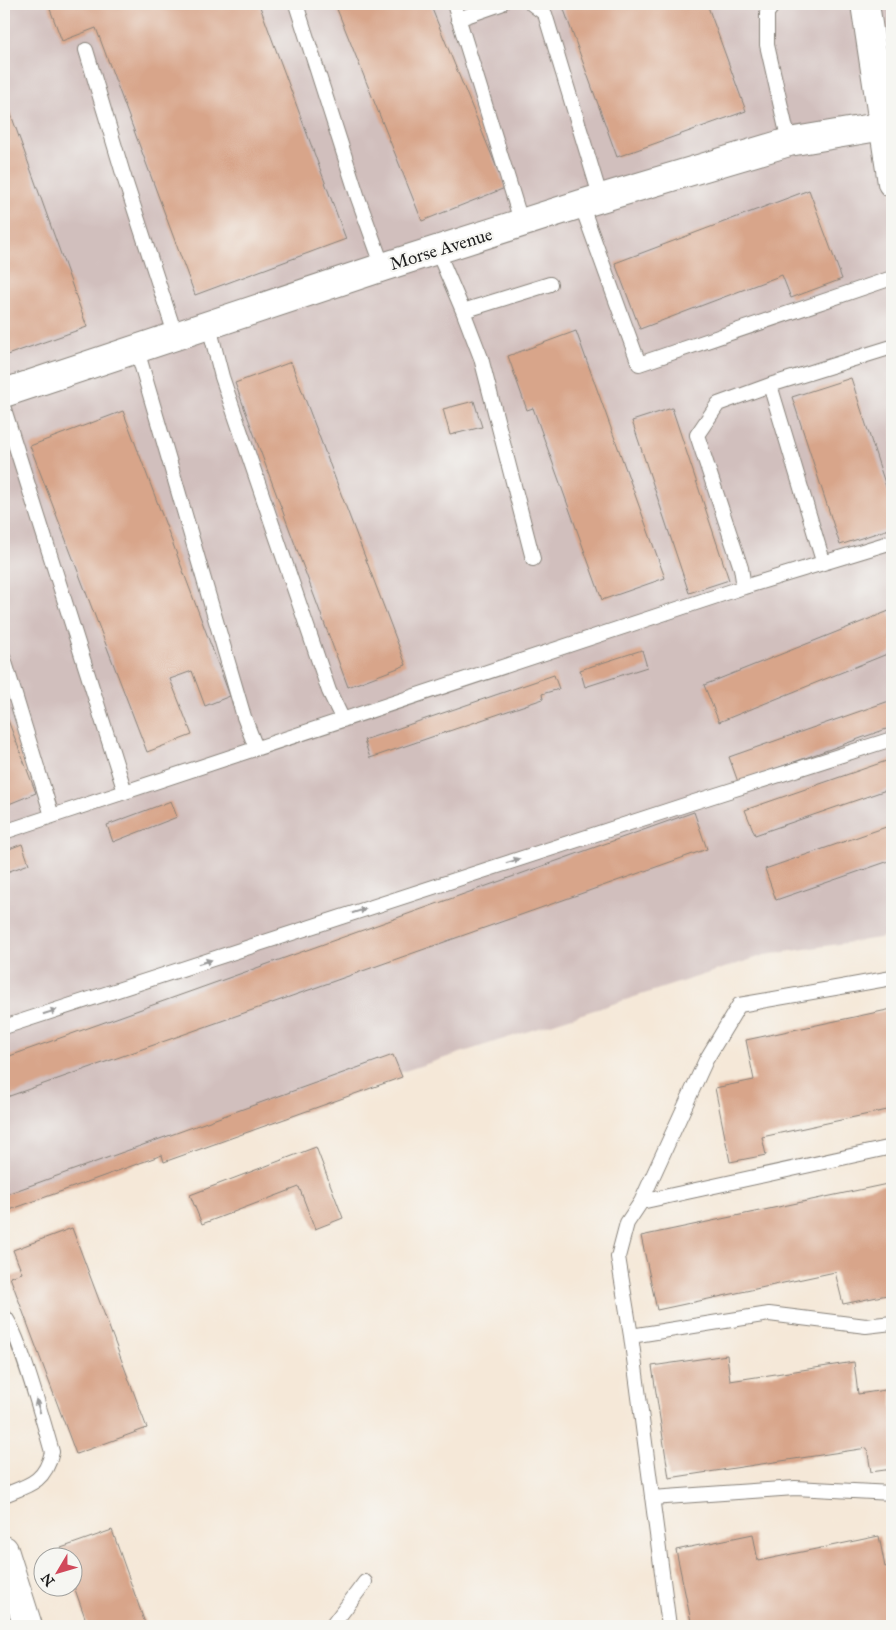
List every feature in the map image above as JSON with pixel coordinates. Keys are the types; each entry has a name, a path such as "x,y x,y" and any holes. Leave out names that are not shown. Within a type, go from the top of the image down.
{"street":[{"path":"865,4 892,183"},
{"name":"Morse Avenue","path":"4,393 383,267 591,202 789,142 884,126"},
{"path":"4,1550 28,1626"}],"lane":[{"path":"296,4 358,198 383,267"},
{"path":"454,4 522,224"},
{"path":"458,18 501,4"},
{"path":"532,4 545,14 591,202 638,364 892,278"},
{"path":"774,4 767,13 767,45 789,142"},
{"path":"86,50 124,177 176,337"},
{"path":"437,250 481,358 533,559"},
{"path":"463,311 550,284"},
{"path":"209,326 222,377 329,691 343,720"},
{"path":"744,587 741,568 697,435 718,404 770,385 892,347"},
{"path":"137,350 244,717 256,748"},
{"path":"770,385 823,561"},
{"path":"4,409 125,792"},
{"path":"4,832 823,561 892,542"},
{"path":"4,659 52,816"},
{"path":"4,1027 892,739"},
{"path":"669,1626 631,1336 618,1256 627,1223 641,1202 706,1060 739,1005 892,978"},
{"path":"641,1202 892,1147"},
{"path":"631,1336 769,1314 866,1326 892,1323"},
{"path":"4,1316 8,1318 17,1340 52,1452 48,1468 38,1478 27,1486 4,1495"},
{"path":"652,1498 794,1488 892,1493"},
{"path":"332,1626 365,1582"}],"shaded area":[{"path":"4,4 892,4 892,936 765,955 4,1200"}],"building":[{"path":"48,4 259,4 346,239 195,295 96,28 62,41"},
{"path":"335,4 430,4 505,188 422,221"},
{"path":"562,4 707,4 746,111 617,157"},
{"path":"4,95 87,327 4,356"},
{"path":"809,190 842,279 791,298 782,275 640,329 615,263"},
{"path":"576,331 665,578 602,600 533,408 527,410 508,356"},
{"path":"291,362 406,665 348,687 235,383"},
{"path":"851,378 892,505 892,528 840,545 792,397"},
{"path":"474,401 482,427 450,435 443,409"},
{"path":"672,408 729,580 689,593 632,421"},
{"path":"123,411 230,696 205,706 192,671 170,679 192,735 147,752 30,446"},
{"path":"889,611 892,620 892,652 719,722 704,685"},
{"path":"642,650 647,667 585,687 580,670"},
{"path":"554,675 559,689 542,694 543,699 370,758 364,740"},
{"path":"892,700 892,727 738,782 729,757"},
{"path":"4,710 36,793 4,806"},
{"path":"892,759 892,788 755,835 745,810"},
{"path":"171,801 177,817 113,842 107,825"},
{"path":"694,812 707,849 4,1098 4,1058"},
{"path":"892,825 892,860 776,900 765,869"},
{"path":"22,844 29,864 4,873 4,851"},
{"path":"892,1009 892,1109 762,1137 766,1155 730,1162 715,1088 754,1080 746,1040"},
{"path":"393,1055 402,1077 164,1162 162,1155 4,1212 4,1195"},
{"path":"316,1147 343,1218 315,1229 299,1187 202,1224 190,1195"},
{"path":"892,1183 892,1294 843,1304 835,1272 657,1310 641,1236"},
{"path":"72,1228 147,1428 76,1454 10,1277 22,1273 13,1250"},
{"path":"727,1355 730,1381 854,1362 858,1394 892,1389 892,1469 871,1472 867,1448 669,1478 652,1366"},
{"path":"112,1530 146,1626 88,1626 78,1598 82,1598 82,1548 61,1548"},
{"path":"753,1534 758,1561 879,1536 885,1567 892,1565 892,1626 890,1621 866,1626 692,1626 676,1550"}]}
